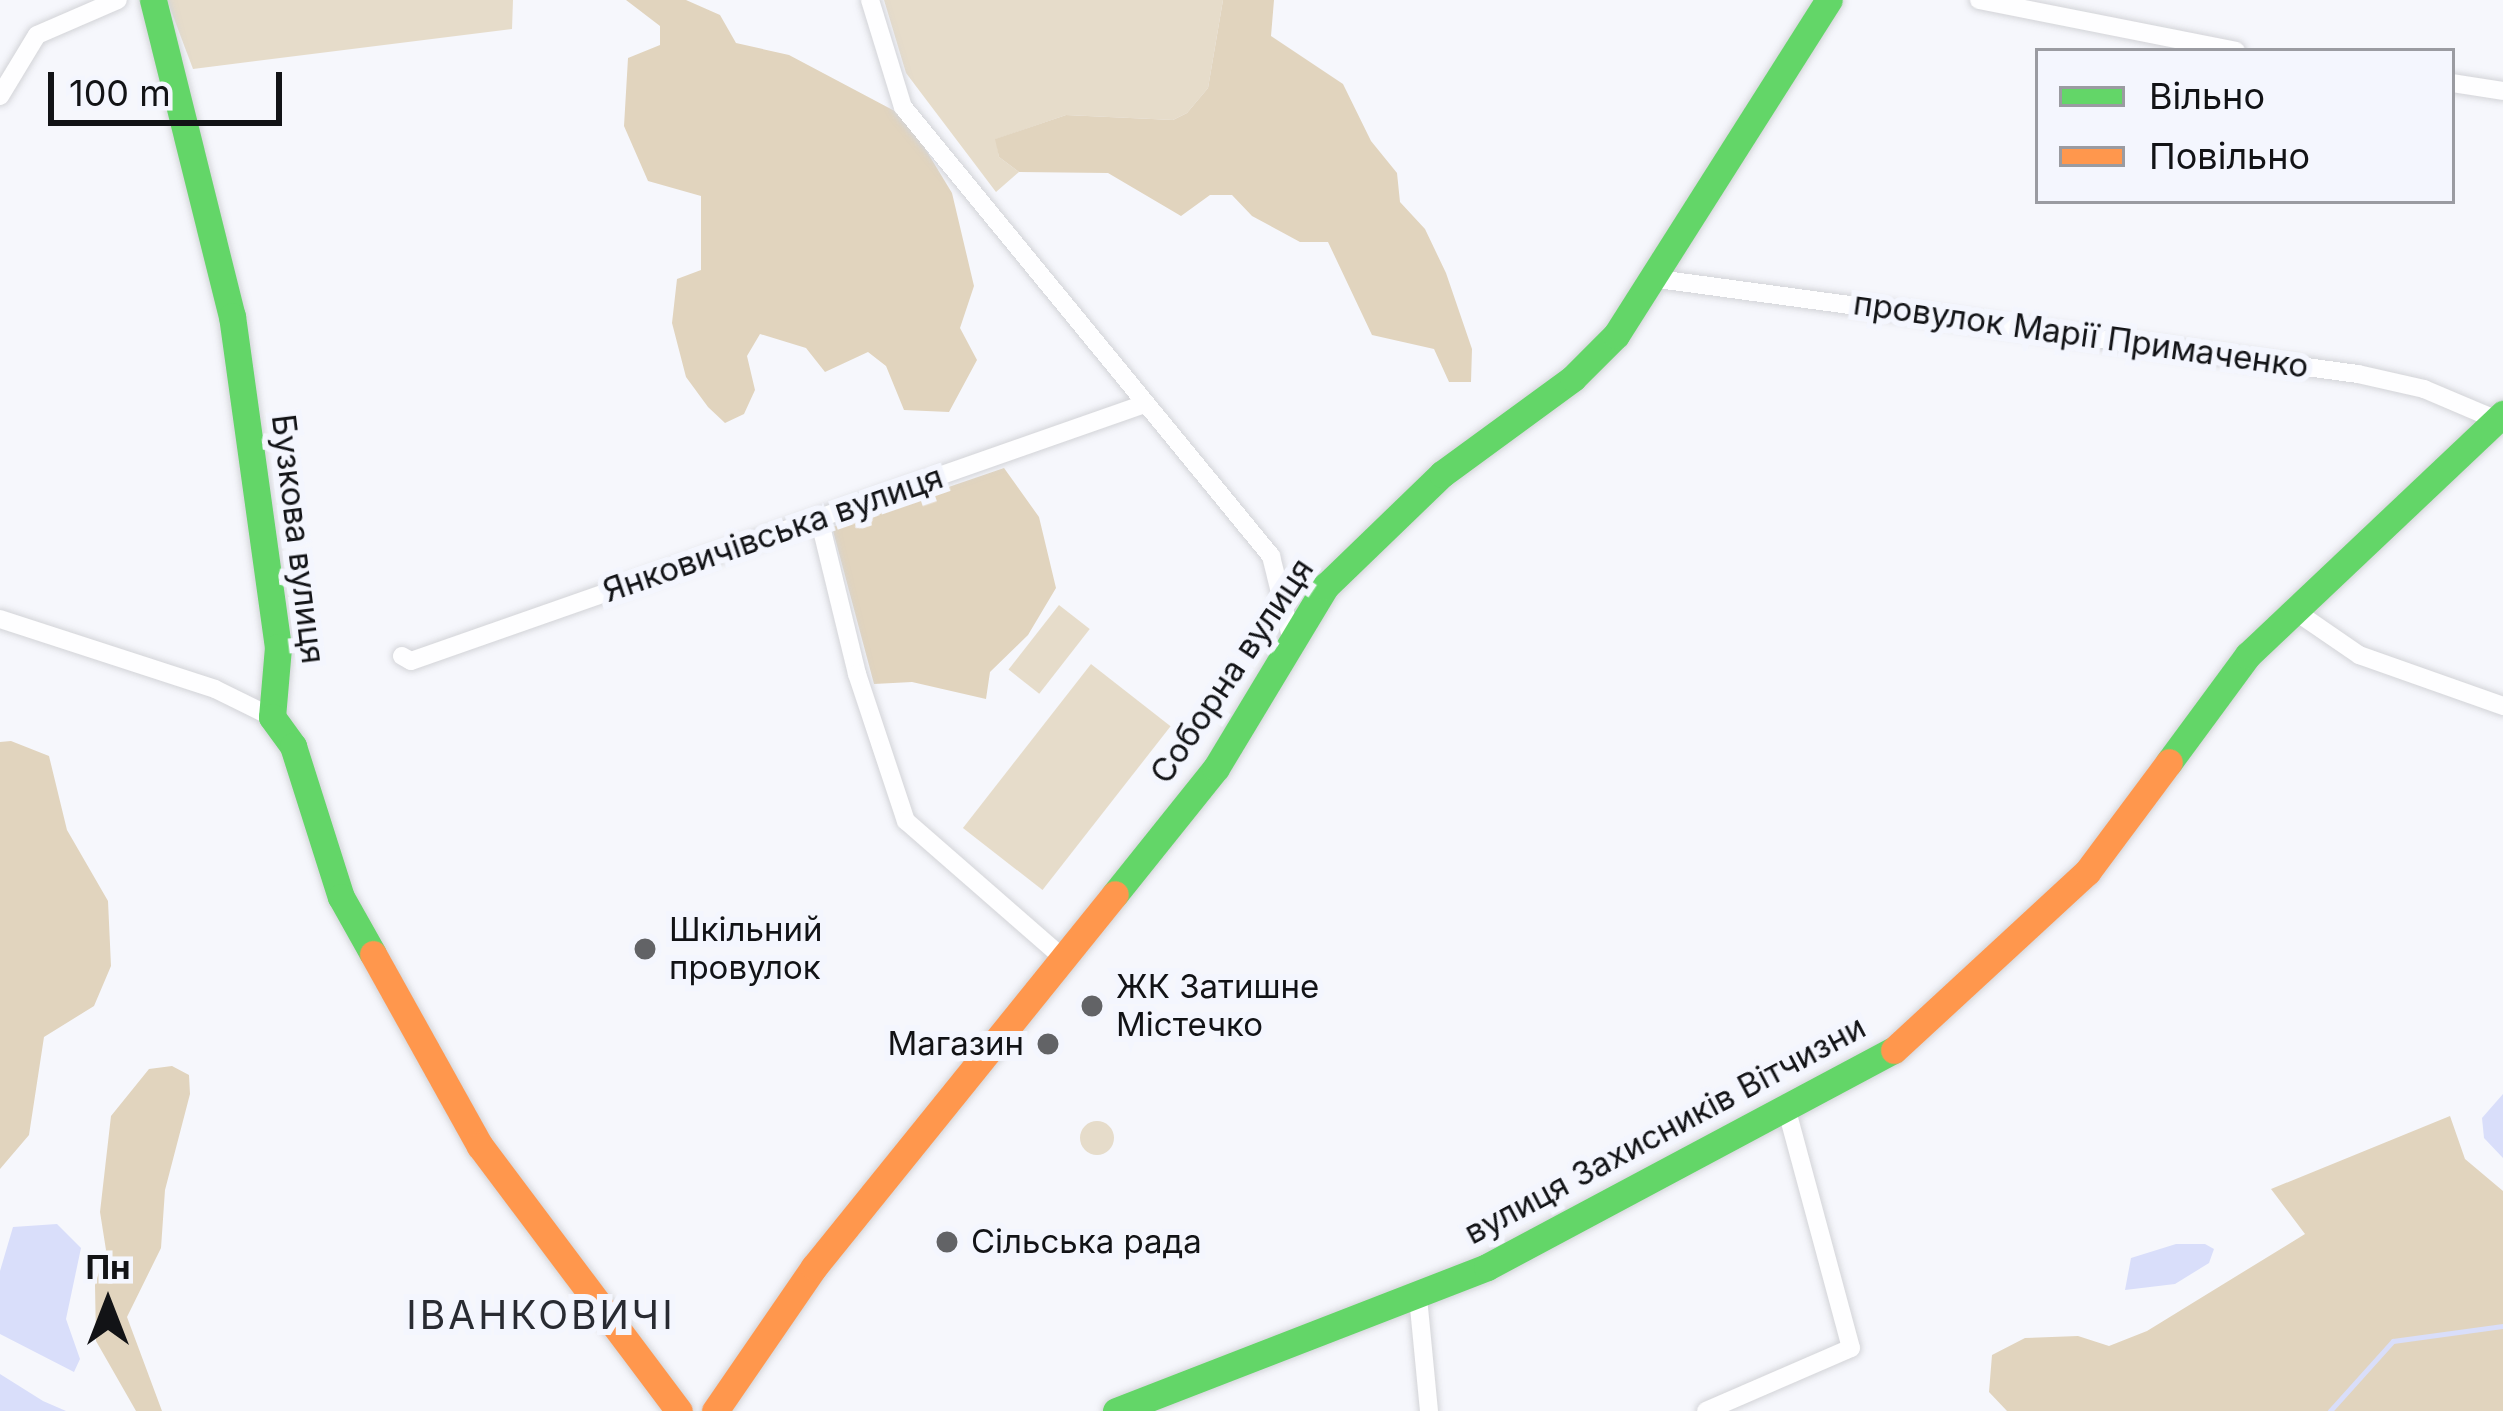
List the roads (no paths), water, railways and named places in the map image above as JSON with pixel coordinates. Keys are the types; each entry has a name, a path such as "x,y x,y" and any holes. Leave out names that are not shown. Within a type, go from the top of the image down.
{"street":[{"path":"0,96 37,35 118,0"},
{"name":"Бузкова вулиця","path":"153,0 232,316 278,647 272,717"},
{"path":"870,0 903,107 1271,556 1291,637"},
{"name":"Соборна вулиця","path":"715,1411 814,1267 1216,768 1326,586 1442,474 1573,378 1658,279 1829,0"},
{"path":"1978,0 2221,48"},
{"path":"2455,83 2503,91"},
{"name":"провулок Марії Примаченко","path":"1658,279 2358,374 2424,389 2500,417"},
{"name":"Янковичівська вулиця","path":"402,656 411,661 1144,404"},
{"name":"вулиця Захисників Вітчизни","path":"1116,1411 1418,1298 1886,1056 2002,955 2087,872 2248,655 2500,417"},
{"path":"819,518 857,674 906,820 1064,959"},
{"path":"2295,611 2359,655 2503,706"},
{"path":"0,619 175,674 272,717 293,746 341,896 480,1146 679,1411"},
{"path":"1706,1411 1851,1348 1786,1107"},
{"path":"1418,1298 1429,1411"}],"water":[{"path":"2503,1094 2503,1158 2484,1138 2482,1118"},
{"path":"57,1224 81,1248 66,1319 80,1359 74,1372 0,1334 0,1271 13,1227"},
{"path":"2176,1244 2205,1244 2214,1249 2209,1263 2175,1284 2125,1290 2131,1258"},
{"path":"0,1374 43,1401 66,1411 0,1411"}],"waterway":[{"path":"2330,1411 2393,1341 2503,1326"}],"place":[{"name":"Шкільний провулок","path":"645,949"},
{"name":"ЖК Затишне Містечко","path":"1092,1006"},
{"name":"Магазин","path":"1048,1044"},
{"name":"Cільська рада","path":"947,1242"}],"district":[{"name":"ІВАНКОВИЧІ","path":"541,1315"}]}
